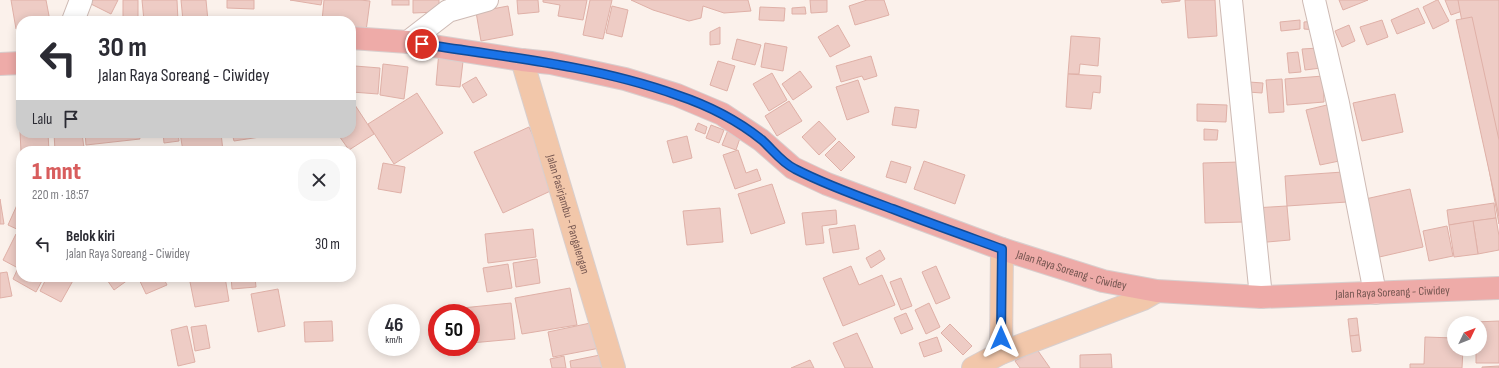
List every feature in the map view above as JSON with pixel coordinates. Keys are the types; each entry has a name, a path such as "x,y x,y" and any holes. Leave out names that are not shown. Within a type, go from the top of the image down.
{"highway":[{"name":"Jalan Raya Soreang - Ciwidey","path":"356,38 408,42 522,60 551,63 617,78 677,95 722,114 761,140 793,168 827,184 1002,249 1103,281 1157,291 1261,297 1499,288"},
{"path":"0,64 16,63"}],"main road":[{"name":"Jalan Pasirjambu - Pangalengan","path":"522,60 614,368"},
{"path":"1001,353 1002,249"},
{"path":"973,368 1001,353 1143,299 1157,291"}],"street":[{"path":"75,16 81,0"},
{"path":"408,42 448,11 487,0"},
{"path":"1231,0 1261,297"},
{"path":"1314,0 1338,103 1375,293"}],"building":[{"path":"11,0 46,0 49,16 16,16 16,29"},
{"path":"93,0 118,0 111,14 91,4"},
{"path":"123,0 138,0 138,16 123,16"},
{"path":"142,0 177,0 178,16 144,16"},
{"path":"181,0 206,0 208,16 183,16"},
{"path":"227,0 254,0 254,9 227,8"},
{"path":"290,0 322,0 321,5"},
{"path":"324,0 370,1 366,31 356,30 356,16 322,16"},
{"path":"392,0 409,0 409,5 392,5"},
{"path":"413,0 439,0 439,12 413,13"},
{"path":"517,0 538,0 539,12 518,14"},
{"path":"543,0 587,0 583,20 558,16 560,5 543,2"},
{"path":"590,0 612,0 603,39 583,35"},
{"path":"631,0 748,0 751,11 724,13 703,6 701,18 689,21 653,10"},
{"path":"810,0 827,0 827,12 811,13"},
{"path":"867,0 884,0 889,15 855,25 849,6"},
{"path":"1161,0 1180,0 1180,1 1162,3"},
{"path":"1185,0 1215,0 1217,36 1188,38"},
{"path":"1339,0 1368,0 1343,10"},
{"path":"1437,0 1449,21 1433,29 1423,7"},
{"path":"1445,0 1461,0 1465,10 1451,15"},
{"path":"1458,0 1499,0 1499,224"},
{"path":"508,6 513,35 481,41 476,12"},
{"path":"612,6 628,10 622,37 606,33"},
{"path":"760,7 785,8 784,21 759,20"},
{"path":"805,7 806,14 792,14 792,8"},
{"path":"1418,8 1425,23 1397,34 1391,20"},
{"path":"1472,17 1499,140 1499,216 1456,20"},
{"path":"1300,20 1300,29 1281,31 1280,22"},
{"path":"1382,20 1388,37 1367,45 1360,27"},
{"path":"1315,21 1315,30 1304,29 1304,22"},
{"path":"838,25 850,46 830,57 818,37"},
{"path":"1349,25 1355,41 1342,47 1335,31"},
{"path":"720,27 720,44 710,45 710,32"},
{"path":"1071,36 1100,38 1098,66 1080,64 1079,74 1068,74"},
{"path":"737,39 761,45 755,65 732,59"},
{"path":"765,43 787,47 783,71 761,67"},
{"path":"1319,48 1321,68 1305,70 1302,49"},
{"path":"439,51 464,53 460,87 436,85"},
{"path":"1298,52 1301,72 1289,73 1287,53"},
{"path":"871,56 877,76 864,80 862,76 841,82 836,66"},
{"path":"718,61 735,66 727,91 710,85"},
{"path":"383,64 408,67 404,99 380,95"},
{"path":"356,66 380,68 378,94 356,92"},
{"path":"800,71 812,87 793,100 782,84"},
{"path":"772,73 787,100 769,111 753,84"},
{"path":"1068,74 1101,76 1100,93 1093,92 1091,109 1066,107"},
{"path":"1323,76 1324,102 1287,105 1285,79"},
{"path":"476,77 487,95 473,103 462,85"},
{"path":"1282,79 1284,112 1269,113 1266,80"},
{"path":"858,80 869,112 847,120 836,87"},
{"path":"1249,82 1263,83 1262,93 1248,92"},
{"path":"417,93 443,133 394,164 368,124"},
{"path":"1395,94 1403,132 1362,141 1353,103"},
{"path":"789,101 802,121 777,136 765,116"},
{"path":"1197,104 1227,105 1226,122 1197,121"},
{"path":"1331,104 1344,160 1320,165 1306,110"},
{"path":"356,107 374,134 355,146 346,146 341,138 356,138"},
{"path":"895,107 919,110 916,128 892,125"},
{"path":"819,121 836,139 819,155 802,137"},
{"path":"698,123 707,127 705,134 695,130"},
{"path":"711,125 724,130 719,143 706,138"},
{"path":"529,127 557,188 503,213 474,152"},
{"path":"1204,129 1218,130 1217,140 1204,140"},
{"path":"728,130 741,135 736,150 722,145"},
{"path":"687,136 692,158 673,163 667,141"},
{"path":"20,138 48,138 49,146 21,146"},
{"path":"54,138 83,138 84,146 55,146"},
{"path":"85,138 140,139 86,145"},
{"path":"164,138 179,138 179,141 164,143"},
{"path":"181,138 222,138 222,146 182,146"},
{"path":"233,138 254,138 234,141"},
{"path":"839,141 855,157 841,171 825,155"},
{"path":"738,150 746,173 757,169 761,180 735,189 723,155"},
{"path":"891,161 911,167 906,183 886,177"},
{"path":"924,161 965,175 955,204 914,189"},
{"path":"1241,162 1244,222 1205,223 1203,163"},
{"path":"383,163 405,167 401,193 378,189"},
{"path":"1343,172 1347,202 1287,206 1285,176"},
{"path":"772,184 785,223 751,234 738,194"},
{"path":"1410,189 1423,247 1375,258 1361,200"},
{"path":"0,199 4,224 0,224"},
{"path":"1494,203 1496,218 1449,225 1447,210"},
{"path":"1287,206 1290,240 1256,243 1254,208"},
{"path":"16,207 16,229 8,225"},
{"path":"720,208 723,242 687,245 683,211"},
{"path":"836,210 837,224 822,226 824,243 806,245 802,213"},
{"path":"1496,218 1499,236 1499,250 1478,254 1473,221"},
{"path":"1473,221 1478,254 1454,257 1449,225"},
{"path":"855,225 859,249 833,253 829,229"},
{"path":"1447,226 1453,256 1429,261 1423,231"},
{"path":"533,229 536,257 488,263 485,234"},
{"path":"16,234 16,267 3,260"},
{"path":"880,250 885,259 871,268 866,258"},
{"path":"537,259 540,283 516,287 513,263"},
{"path":"508,264 512,288 487,292 483,268"},
{"path":"851,266 859,285 882,275 895,305 843,326 823,278"},
{"path":"936,266 950,298 936,304 922,272"},
{"path":"7,272 12,296 0,298 0,273"},
{"path":"16,272 16,281 13,279"},
{"path":"901,278 912,306 901,310 890,282"},
{"path":"18,282 41,282 36,292"},
{"path":"44,282 72,282 61,302 40,291"},
{"path":"108,282 125,282 114,290"},
{"path":"140,282 166,282 167,285 146,294"},
{"path":"190,282 226,282 229,301 195,307"},
{"path":"231,282 256,282 256,287 232,289"},
{"path":"570,288 577,325 522,334 515,298"},
{"path":"278,289 285,326 258,332 251,294"},
{"path":"511,303 515,339 480,342 480,306"},
{"path":"929,303 940,327 926,334 915,310"},
{"path":"906,313 913,329 901,334 894,318"},
{"path":"1357,318 1359,335 1350,336 1348,319"},
{"path":"332,321 333,341 305,342 304,322"},
{"path":"1499,321 1499,363 1476,363 1476,356 1487,356 1487,322"},
{"path":"595,322 600,348 553,357 548,332"},
{"path":"950,324 972,346 963,355 941,333"},
{"path":"206,325 210,348 195,351 191,327"},
{"path":"187,326 195,362 178,366 171,330"},
{"path":"857,333 873,368 845,368 833,343"},
{"path":"1359,335 1361,351 1352,352 1350,336"},
{"path":"937,337 942,351 924,357 919,343"},
{"path":"1425,337 1447,338 1447,356 1463,356 1462,368 1410,368 1410,364 1424,364"},
{"path":"1036,348 1050,368 1020,368 1015,361"},
{"path":"1111,354 1112,368 1080,368 1080,355"},
{"path":"600,355 603,368 571,368 570,361"},
{"path":"564,356 566,368 552,368 550,359"},
{"path":"810,360 814,368 791,368"},
{"path":"1499,366 1499,368 1482,368 1482,367"}],"route":[{"path":"422,44 522,60 551,63 625,79 677,95 722,114 761,140 793,168 864,199 1002,249 1001,338"}]}
